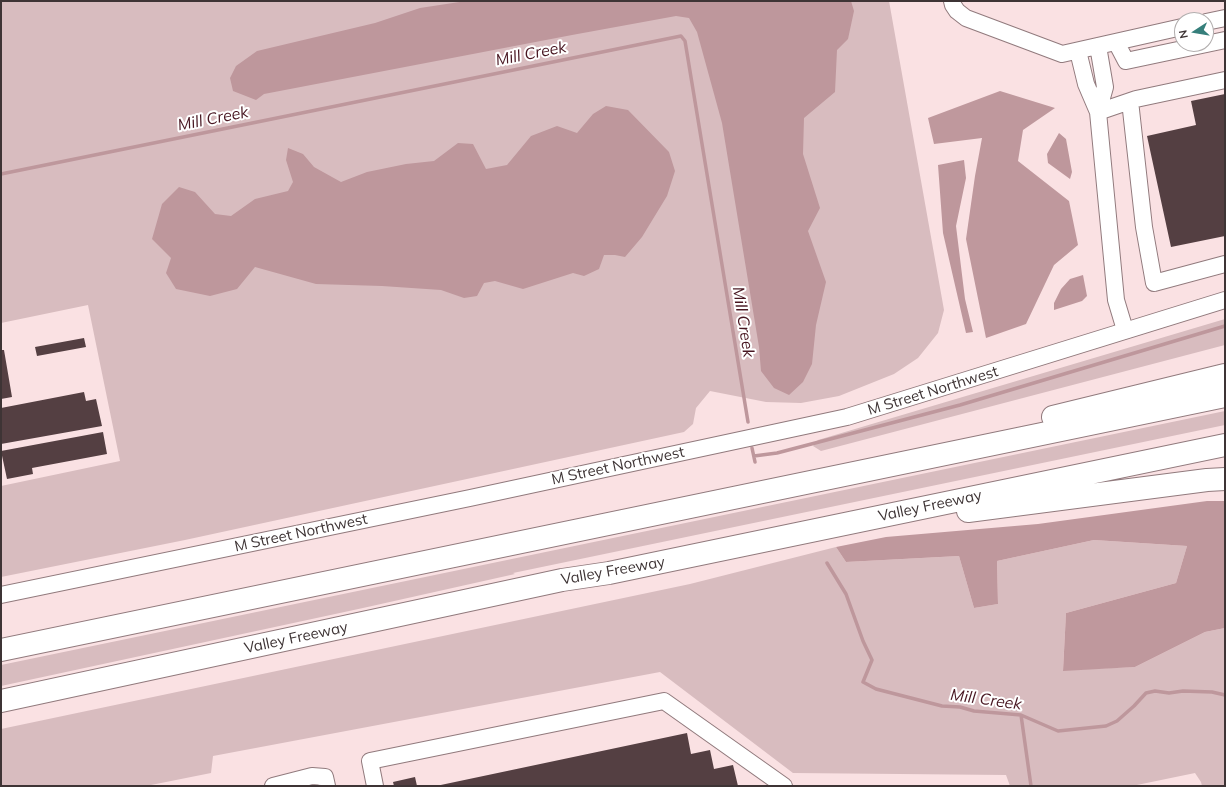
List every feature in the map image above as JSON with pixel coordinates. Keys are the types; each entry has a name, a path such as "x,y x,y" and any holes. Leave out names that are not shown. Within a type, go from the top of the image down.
{"highway":[{"path":"685,508 1225,375"},
{"path":"1,650 1225,396"},
{"name":"Valley Freeway","path":"1,701 562,580 616,571 1225,445"},
{"path":"925,507 970,512 1207,480 1225,479"}],"street":[{"path":"952,1 957,11 966,18 1062,54 1174,29"},
{"path":"1214,20 1225,18"},
{"path":"1116,42 1126,61 1225,40"},
{"path":"1098,46 1105,87 1098,112"},
{"path":"1078,50 1086,84 1098,112 1116,300 1125,330"},
{"path":"1098,112 1130,101 1225,80"},
{"path":"1130,101 1144,227 1154,283 1225,264"},
{"name":"M Street Northwest","path":"1,595 462,500 847,417 1225,300"},
{"path":"375,786 370,761 664,701 784,786"},
{"path":"273,786 312,776 325,776 327,786"}],"shaded area":[{"path":"1,1 889,1 944,310 938,333 918,358 894,374 839,396 801,403 766,402 710,391 696,408 693,424 684,432 185,540 1,577 1,486 120,461 88,305 1,323"},
{"path":"466,1 851,1 854,11 848,39 837,50 835,92 804,118 803,154 820,208 808,231 826,282 816,325 812,364 803,382 789,395 774,388 761,371 759,347 722,123 697,32 689,18 676,16 572,35 264,94 256,100 233,91 230,78 236,66 257,51 375,23 420,8"},
{"path":"1000,91 1055,108 1023,130 1018,161 1069,201 1078,245 1054,265 1026,324 986,338 966,239 982,138 934,144 928,118"},
{"path":"606,106 628,110 669,152 675,171 667,196 642,237 625,257 604,255 599,269 584,276 573,273 523,289 495,281 484,283 477,296 464,298 441,290 316,284 255,267 237,289 210,296 176,289 166,273 171,258 152,239 162,204 179,187 195,192 215,214 231,216 255,199 288,191 293,182 286,160 288,148 303,154 314,167 341,182 367,172 406,164 434,161 458,143 473,144 486,169 507,165 531,136 557,126 577,133 593,114"},
{"path":"1059,133 1066,139 1072,172 1070,179 1048,163 1047,154"},
{"path":"964,160 966,178 956,226 965,299 973,332 966,333 943,233 938,165"},
{"path":"1083,275 1087,296 1082,301 1054,310 1054,303 1061,289 1070,279"},
{"path":"1225,319 1225,345 821,451 813,446 818,440"},
{"path":"1225,411 1225,425 513,573 515,574 1,686 1,665"},
{"path":"1207,501 1225,501 1225,628 1205,632 1135,667 1063,671 1066,613 1176,583 1187,546 1094,540 997,561 998,604 974,608 959,556 846,562 836,547 886,537 1038,524"},
{"path":"1094,540 1187,546 1176,583 1066,613 1063,670 1135,667 1205,632 1225,628 1225,786 1202,786 1195,773 1132,786 1010,786 1006,775 793,773 660,672 213,756 211,773 146,786 1,786 1,729 690,584 836,547 846,562 959,556 974,608 998,604 997,561"}],"building":[{"path":"1225,94 1225,236 1171,247 1147,136 1196,125 1191,101"},
{"path":"84,338 86,347 37,356 35,347"},
{"path":"1,350 4,350 12,397 1,399"},
{"path":"84,392 86,401 96,399 102,426 1,444 1,408"},
{"path":"103,432 107,454 32,468 33,474 7,479 1,451"},
{"path":"687,733 691,754 710,750 714,769 733,765 738,786 436,786"},
{"path":"415,777 417,786 394,786 393,782"}],"waterway":[{"name":"Mill Creek","path":"1,174 681,36 685,41 748,422"},
{"path":"754,456 777,453 960,405 1225,326"},
{"name":"Mill Creek","path":"752,448 755,462"},
{"name":"Mill Creek","path":"827,563 846,594 863,641 872,660 863,682 876,689 942,706 960,707 974,711 1021,715 1058,731 1106,726 1117,721 1146,693 1155,691 1169,693 1183,691 1212,692 1225,695"},
{"path":"1021,715 1031,786"}]}
